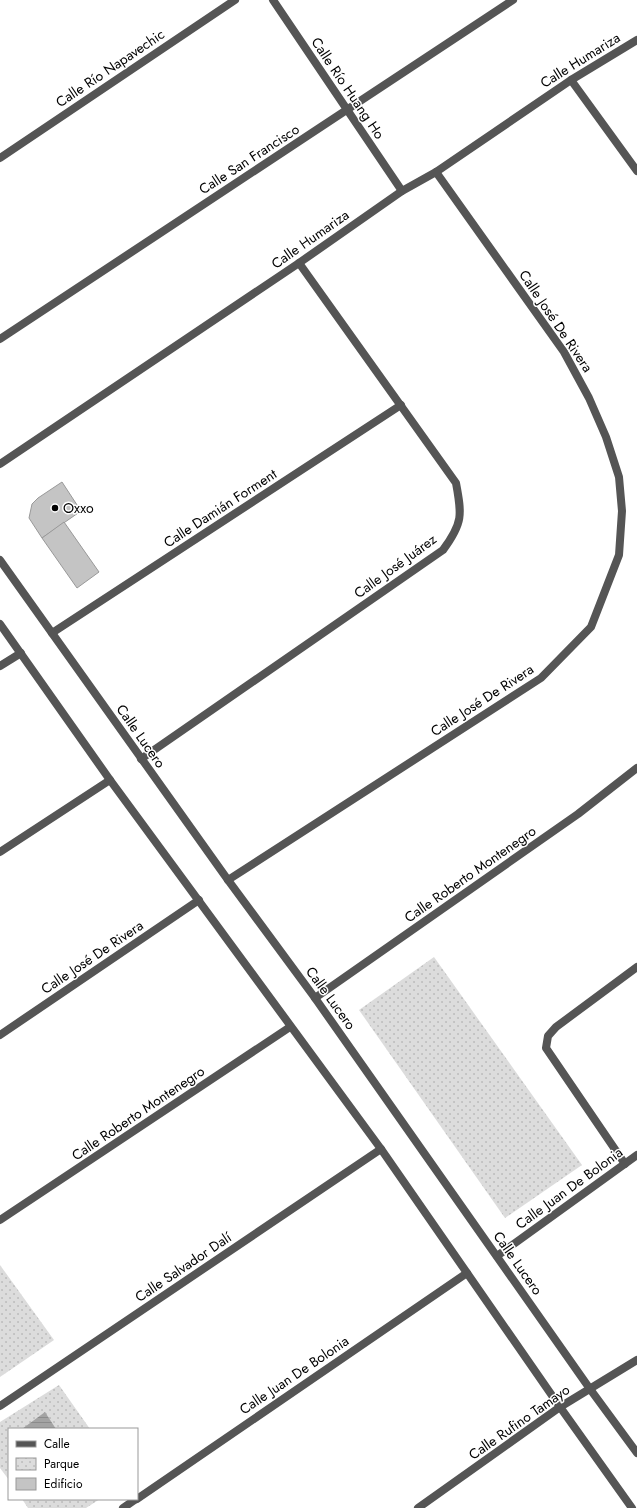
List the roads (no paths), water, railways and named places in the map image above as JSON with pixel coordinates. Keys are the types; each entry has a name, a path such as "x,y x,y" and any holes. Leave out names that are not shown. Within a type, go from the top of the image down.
{"street":[{"name":"Calle Río Napavechic","path":"0,158 235,0"},
{"name":"Calle Río Huang Ho","path":"273,0 402,191"},
{"name":"Calle San Francisco","path":"0,339 513,0"},
{"name":"Calle Humariza","path":"0,464 299,263 402,191 436,172 571,80 637,40"},
{"path":"571,80 637,171"},
{"name":"Calle José De Rivera","path":"228,880 541,678 591,627 619,555 622,512 619,476 606,437 589,398 564,352 436,172"},
{"name":"Calle José Juárez","path":"141,759 443,550 454,535 460,520 460,503 456,483 402,405 299,263"},
{"name":"Calle Damián Forment","path":"52,633 402,405"},
{"name":"Calle Lucero","path":"0,560 228,880 315,998 637,1454"},
{"path":"0,624 110,780 381,1149 632,1508"},
{"path":"0,666 21,653"},
{"name":"Calle Roberto Montenegro","path":"315,998 578,814 637,768"},
{"path":"0,852 110,780"},
{"name":"Calle José De Rivera","path":"0,1035 199,900"},
{"path":"625,1164 546,1048 548,1036 556,1027 637,967"},
{"name":"Calle Roberto Montenegro","path":"0,1220 290,1027"},
{"name":"Calle Salvador Dalí","path":"0,1406 381,1149"},
{"name":"Calle Juan De Bolonia","path":"497,1256 637,1155"},
{"name":"Calle Juan De Bolonia","path":"138,1498 467,1273"},
{"name":"Calle Rufino Tamayo","path":"418,1508 560,1407 637,1360"},
{"name":"Calle Juan De Bolonia","path":"123,1508 135,1500"}],"place":[{"name":"Oxxo","path":"55,508"}]}
